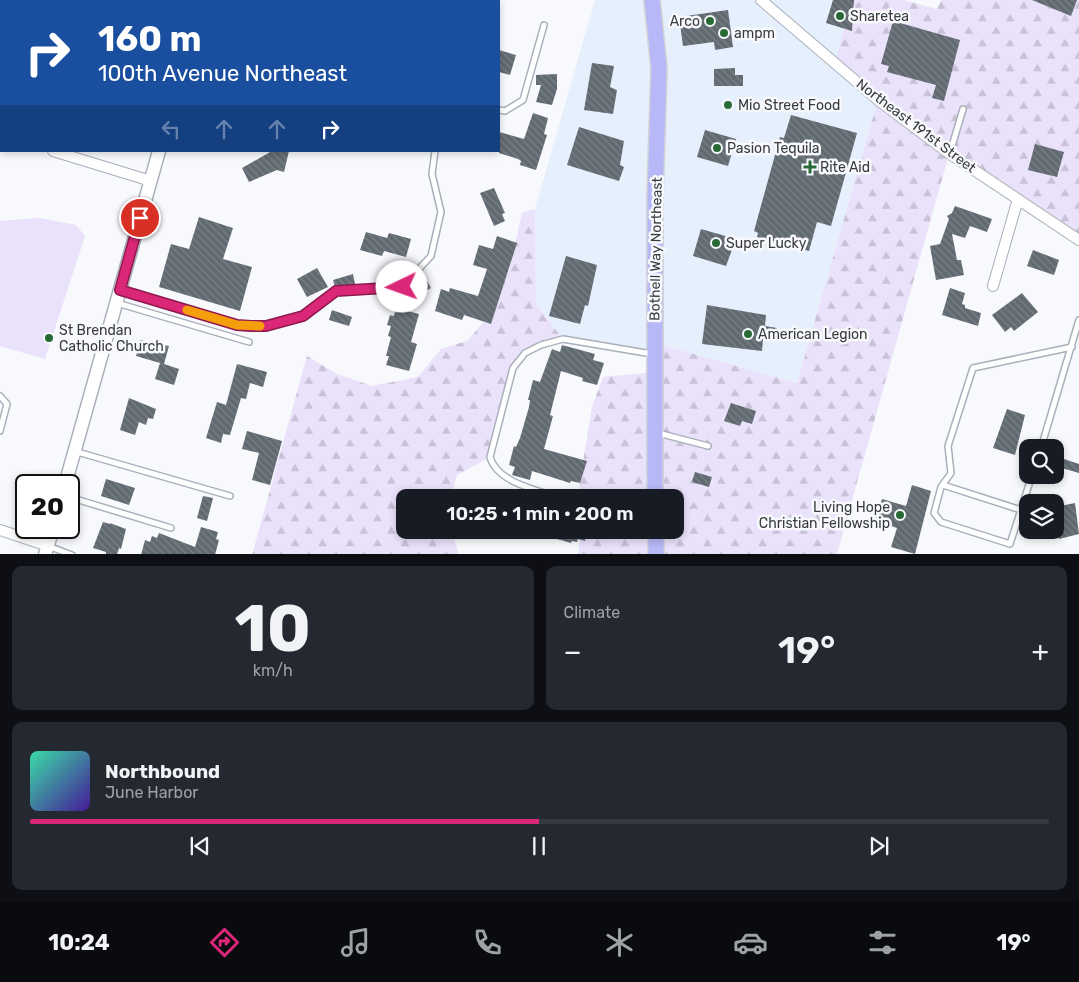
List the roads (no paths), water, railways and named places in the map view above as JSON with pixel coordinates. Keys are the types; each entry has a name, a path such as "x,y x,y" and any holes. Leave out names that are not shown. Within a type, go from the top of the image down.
{"main road":[{"name":"Bothell Way Northeast","path":"652,0 659,68 655,197 655,489"},
{"path":"656,539 656,554"}],"street":[{"name":"Northeast 191st Street","path":"761,0 878,100 950,154 1079,240"},
{"path":"56,152 151,181"},
{"path":"68,474 159,152"},
{"path":"993,286 1018,199"},
{"path":"0,530 47,550"}],"lane":[{"path":"500,110 505,111 523,100 544,25"},
{"path":"950,154 963,109"},
{"path":"120,290 237,325 266,326 303,316 336,291 402,287 431,256 441,212 432,174 435,152"},
{"path":"116,303 249,342"},
{"path":"1044,439 1079,320"},
{"path":"534,489 509,478 493,467 490,457 513,368 525,353 541,345 563,339 655,355"},
{"path":"1019,516 1010,544 941,522 934,513 942,485 951,473 948,446 973,368 1072,347"},
{"path":"0,396 6,404 0,431"},
{"path":"655,432 708,446"},
{"path":"74,451 230,496"},
{"path":"942,485 1019,509"},
{"path":"80,500 171,528"},
{"path":"47,550 72,554"}],"place":[{"name":"Sharetea","path":"840,16"},
{"name":"Arco","path":"710,21"},
{"name":"ampm","path":"724,33"},
{"name":"Mio Street Food","path":"728,105"},
{"name":"Pasion Tequila","path":"717,148"},
{"name":"Rite Aid","path":"810,167"},
{"name":"Super Lucky","path":"716,243"},
{"name":"American Legion","path":"748,334"},
{"name":"St Brendan Catholic Church","path":"49,338"},
{"name":"Living Hope Christian Fellowship","path":"900,515"}]}
